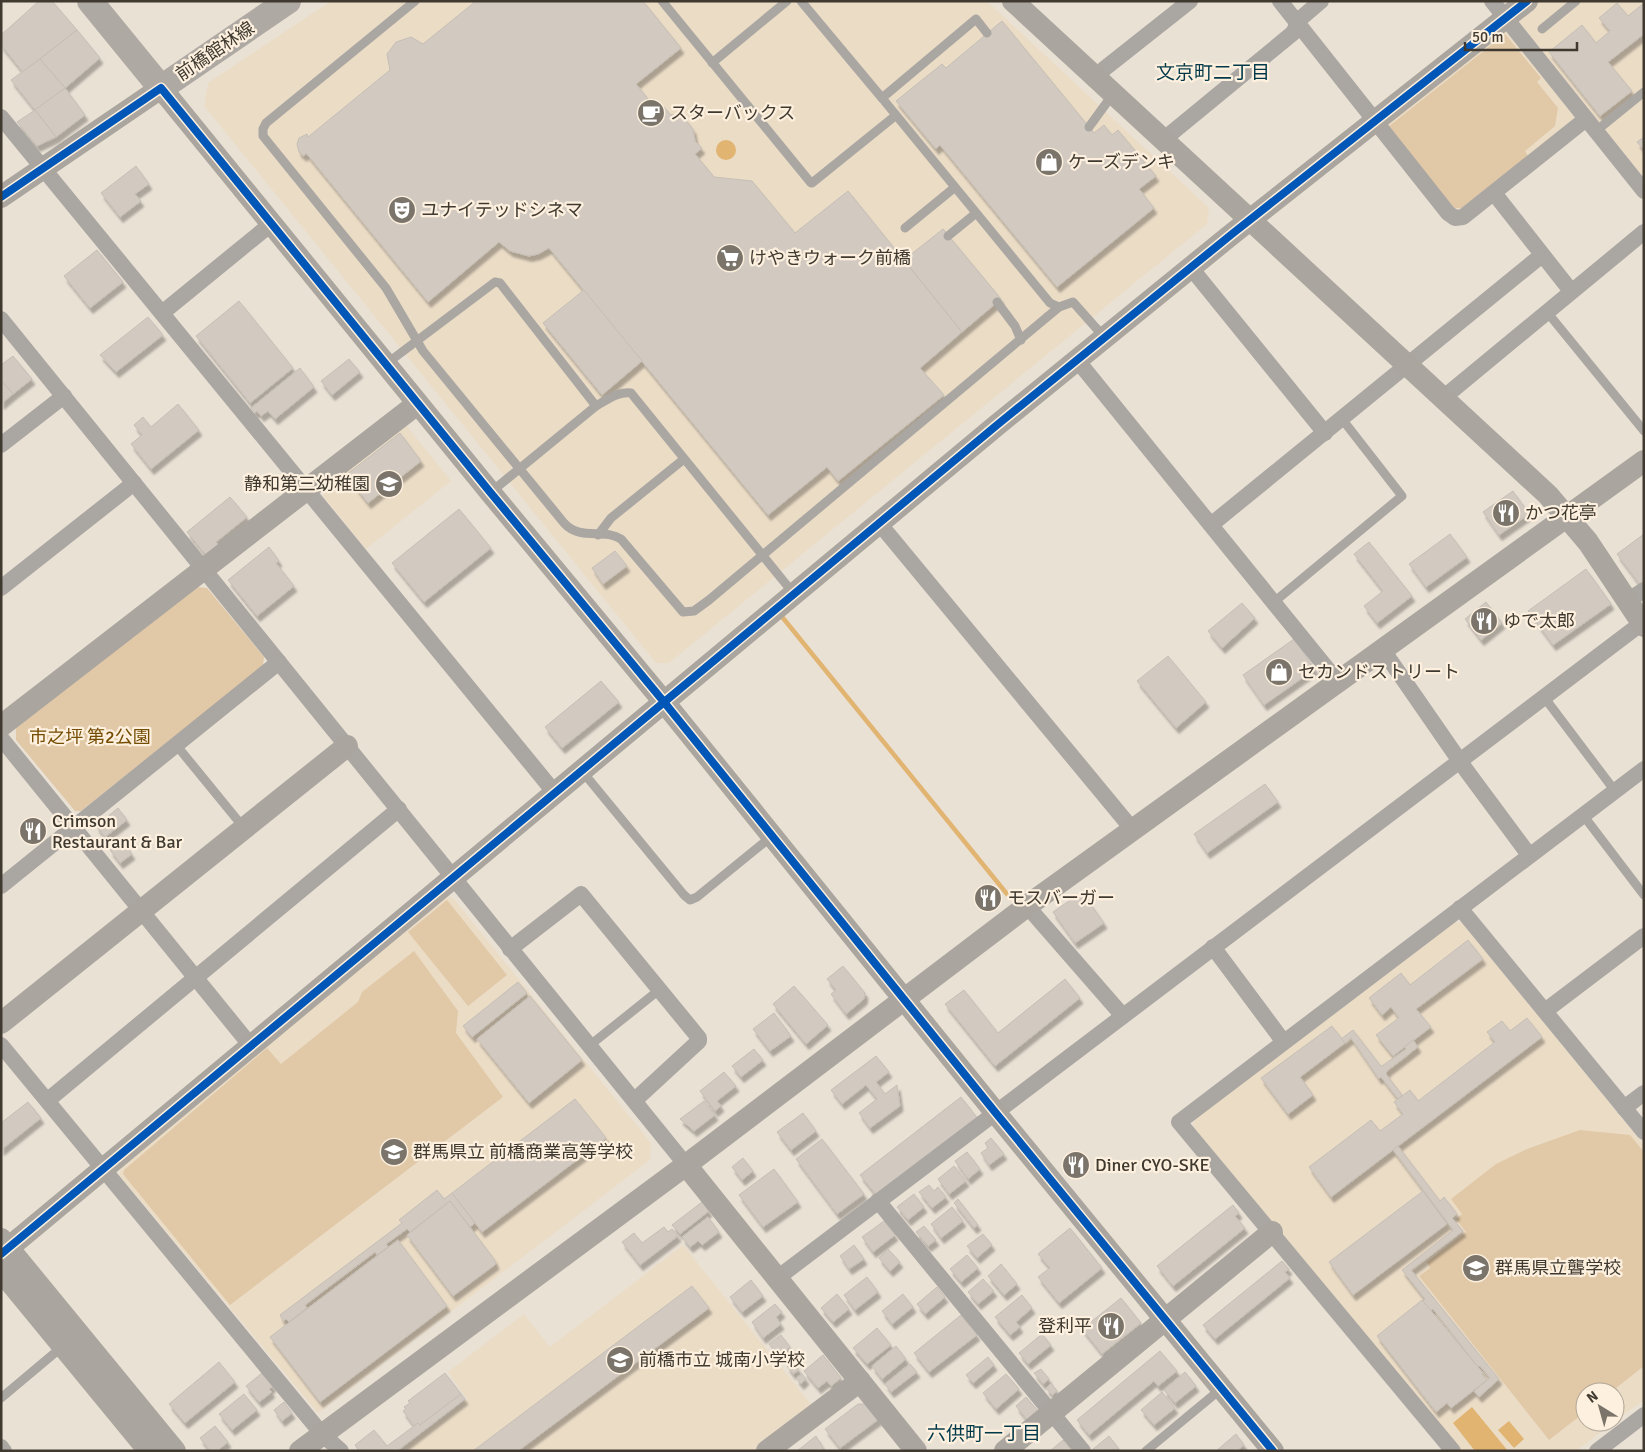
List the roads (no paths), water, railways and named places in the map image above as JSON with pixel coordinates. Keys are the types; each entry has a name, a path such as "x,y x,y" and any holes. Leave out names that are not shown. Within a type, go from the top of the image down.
{"main road":[{"name":"前橋館林線","path":"90,1 161,88 283,3"}],"street":[{"path":"776,1279 1643,624 1636,595 1588,542 1569,517 1408,365 1013,1"},
{"path":"1096,78 1104,69 1190,1"},
{"path":"1280,1 1452,216 1460,219 1591,125"},
{"path":"1163,140 1293,33 1297,23 1321,1"},
{"path":"175,1451 4,1247 103,1170 1104,337 1375,122 1499,10 1527,1"},
{"path":"1499,10 1644,191"},
{"path":"1,197 161,88 906,999 1222,1388 1267,1449"},
{"path":"1,117 555,793"},
{"path":"1494,193 1572,291"},
{"path":"162,313 271,224"},
{"path":"1443,398 1644,232"},
{"path":"1212,524 1542,255"},
{"path":"1191,268 1325,433"},
{"path":"4,327 64,396 510,949 635,1100 776,1279 916,1451"},
{"path":"1077,360 1212,524 1338,682"},
{"path":"1,445 64,396"},
{"path":"1,726 418,404"},
{"path":"300,1451 686,1165 1027,906 1569,517 1644,461"},
{"path":"1,588 134,483"},
{"path":"879,523 1133,830"},
{"path":"1383,650 1460,761 1529,855"},
{"path":"1,886 279,662"},
{"path":"1,738 251,1046"},
{"path":"1,1023 347,746"},
{"path":"1454,1451 1179,1122 1283,1041 1644,769"},
{"path":"48,1100 399,809"},
{"path":"510,949 581,894 699,1038 699,1041 635,1100"},
{"path":"1027,906 1123,1016"},
{"path":"1460,908 1644,1132"},
{"path":"1545,1011 1644,936"},
{"path":"1213,947 1283,1041"},
{"path":"1,1045 322,1434 341,1451"},
{"path":"1624,1108 1644,1093"},
{"path":"878,1201 1083,1451"},
{"path":"1005,1451 1272,1232"},
{"path":"1,1271 149,1451"},
{"path":"767,1451 860,1381"},
{"path":"1597,1451 1644,1415"},
{"path":"1,1447 4,1451"}],"lane":[{"path":"415,1 266,123 262,133 275,153 386,288 417,342 569,529 581,534 621,539 679,609 687,613 700,607 785,534 1029,334 1059,307 1073,302 1104,337"},
{"path":"662,1 812,183 895,116"},
{"path":"712,63 787,1"},
{"path":"802,1 1045,298 1052,306 1059,307"},
{"path":"1542,28 1576,1"},
{"path":"882,98 976,19 988,33"},
{"path":"1591,125 1644,92"},
{"path":"1089,127 1113,94"},
{"path":"905,228 954,188"},
{"path":"948,236 975,214"},
{"path":"385,364 495,282 500,284 596,406"},
{"path":"997,302 1015,326 1021,340"},
{"path":"1547,312 1644,430"},
{"path":"490,492 596,406 614,395 631,394 794,594"},
{"path":"1274,602 1402,496 1342,419"},
{"path":"598,535 611,518 684,458"},
{"path":"1544,697 1615,791"},
{"path":"177,746 244,828"},
{"path":"582,771 690,900 697,897 772,836"},
{"path":"1583,815 1644,895"},
{"path":"589,1046 659,990"},
{"path":"1,1398 63,1346"},
{"path":"1146,1451 1222,1388"}],"waterway":[{"path":"783,618 1007,894"}],"place":[{"name":"スターバックス","path":"651,113"},
{"name":"ケーズデンキ","path":"1049,162"},
{"name":"ユナイテッドシネマ","path":"402,210"},
{"name":"けやきウォーク前橋","path":"730,258"},
{"name":"静和第三幼稚園","path":"389,484"},
{"name":"かつ花亭","path":"1506,513"},
{"name":"ゆで太郎","path":"1484,621"},
{"name":"セカンドストリート","path":"1279,672"},
{"name":"Crimson Restaurant & Bar","path":"33,831"},
{"name":"モスバーガー","path":"988,898"},
{"name":"群馬県立 前橋商業高等学校","path":"394,1152"},
{"name":"Diner CYO-SKE","path":"1076,1165"},
{"name":"群馬県立聾学校","path":"1476,1268"},
{"name":"登利平","path":"1111,1326"},
{"name":"前橋市立 城南小学校","path":"620,1360"}],"district":[{"name":"文京町二丁目","path":"1213,72"},
{"name":"六供町一丁目","path":"984,1433"}],"park label":[{"name":"市之坪 第2公園","path":"90,737"}]}
